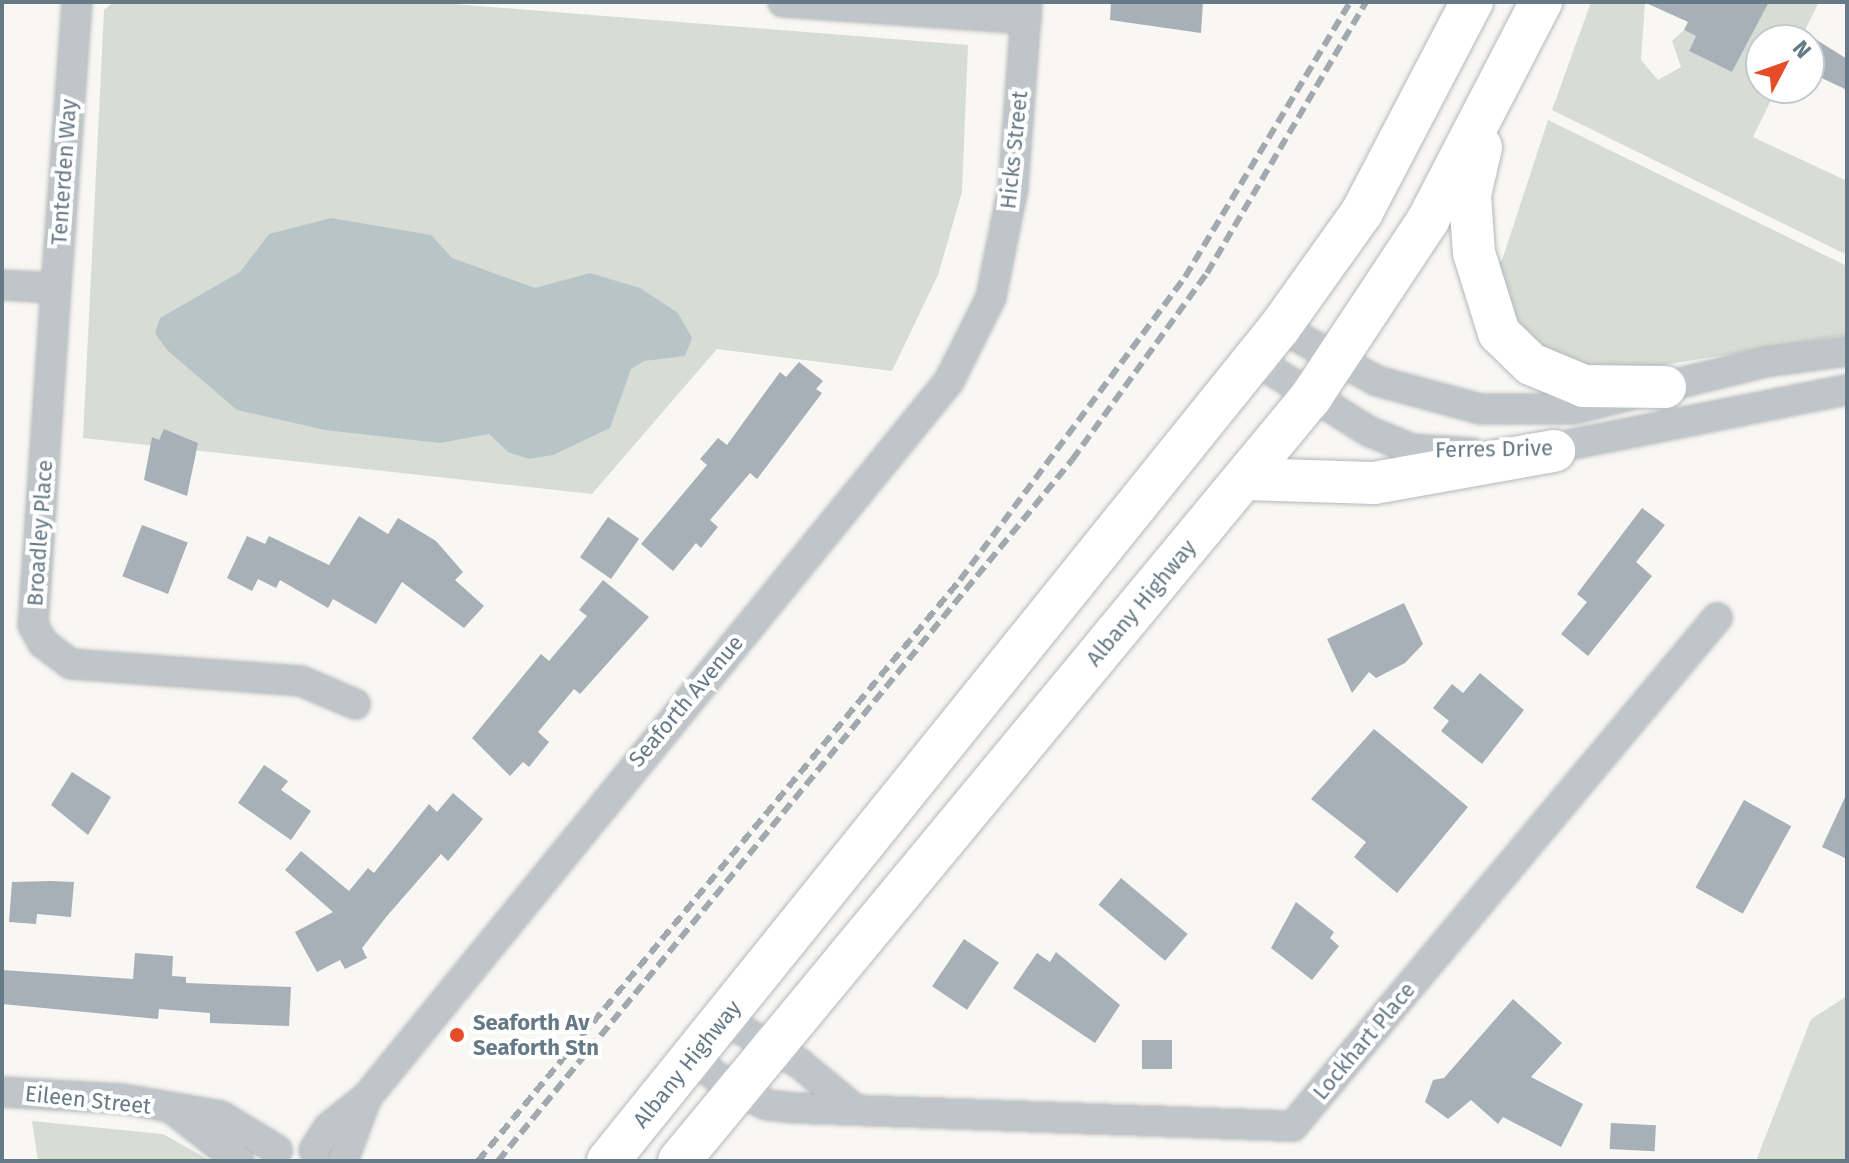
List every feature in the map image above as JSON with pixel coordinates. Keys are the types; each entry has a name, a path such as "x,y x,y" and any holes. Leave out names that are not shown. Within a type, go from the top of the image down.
{"highway":[{"name":"Albany Highway","path":"608,1161 1280,327 1362,212 1472,2"},
{"name":"Albany Highway","path":"679,1161 1311,397 1428,220 1490,107 1541,2"},
{"path":"1490,107 1470,195 1474,253 1499,333 1531,364 1584,386 1665,387"},
{"path":"1246,479 1374,483 1554,451"}],"street":[{"name":"Tenterden Way","path":"56,288 77,2"},
{"path":"783,2 1026,10"},
{"name":"Hicks Street","path":"991,297 1013,188 1026,10"},
{"path":"2,285 56,288"},
{"name":"Broadley Place","path":"56,288 33,625 43,643 71,664 301,681 355,704"},
{"name":"Seaforth Avenue","path":"321,1155 329,1127 367,1097 632,764 904,444 949,381 991,297"},
{"name":"Ferres Drive","path":"1280,327 1377,381 1480,409 1574,409 1766,362 1847,351"},
{"name":"Ferres Drive","path":"1255,360 1311,397 1412,449 1554,451 1847,390"},
{"name":"Lockhart Place","path":"691,1058 737,1091 767,1105 1293,1126 1717,618"},
{"path":"723,1019 773,1050 852,1107"},
{"name":"Eileen Street","path":"2,1092 123,1099 174,1111 221,1116 270,1155"},
{"name":"Seaforth Avenue","path":"343,1161 367,1097"},
{"name":"Eileen Street","path":"174,1111 239,1161"},
{"path":"270,1155 321,1155"}],"shaded area":[{"path":"114,2 429,2 968,45 962,192 938,275 892,371 717,349 592,494 83,438 104,10"},
{"path":"1591,2 1645,2 1641,60 1658,80 1681,67 1672,41 1684,30 1696,36 1689,51 1732,72 1745,47 1745,104 1769,104 1753,137 1847,181 1847,255 1552,110"},
{"path":"1769,2 1819,2 1808,24 1757,24"},
{"path":"1548,120 1847,266 1847,335 1621,372 1590,371 1520,340 1492,268 1502,260"},
{"path":"331,218 431,235 452,258 535,288 590,273 640,288 678,313 692,338 685,356 644,361 631,369 610,428 553,455 529,459 508,452 489,434 440,443 325,430 237,410 167,350 155,333 160,318 240,272 269,234"},
{"path":"1847,996 1847,1161 1756,1161 1811,1019"},
{"path":"32,1121 163,1134 211,1161 38,1161"}],"building":[{"path":"1111,2 1203,2 1201,33 1110,20"},
{"path":"1644,2 1769,2 1757,24 1745,24 1745,47 1732,72 1689,51 1696,36 1684,30 1688,22"},
{"path":"1825,45 1847,59 1847,90 1825,80"},
{"path":"799,362 823,381 816,389 822,393 757,479 750,473 710,520 718,527 701,548 696,543 673,571 641,544 707,465 700,459 718,438 727,445 780,372 786,377"},
{"path":"164,429 198,443 187,496 144,480 152,437 159,440"},
{"path":"1642,508 1665,525 1636,562 1652,576 1588,656 1561,634 1587,602 1577,594"},
{"path":"359,516 388,534 398,518 436,541 463,572 455,580 484,606 464,628 402,582 376,624 333,599 328,608 280,580 276,588 258,579 252,591 227,578 247,536 265,544 269,536 329,565"},
{"path":"608,517 639,539 611,579 580,557"},
{"path":"142,525 188,543 168,594 122,576"},
{"path":"603,580 649,617 580,694 574,689 538,732 549,742 529,767 523,762 510,776 472,738 541,654 549,661 587,616 579,610"},
{"path":"1404,603 1423,644 1405,663 1376,678 1369,672 1352,693 1327,639"},
{"path":"1480,673 1524,710 1482,764 1441,731 1449,721 1433,708 1452,684 1463,693"},
{"path":"1374,729 1468,807 1397,893 1354,857 1366,842 1311,799"},
{"path":"264,765 288,781 281,790 311,811 291,840 238,803"},
{"path":"72,772 111,797 88,835 51,805"},
{"path":"453,793 483,819 448,861 441,854 387,916 362,948 367,958 345,969 340,960 317,972 295,932 333,912 285,870 301,851 349,891 368,868 374,873 429,804 437,812"},
{"path":"1847,793 1847,859 1822,847"},
{"path":"1744,800 1791,826 1743,914 1696,887"},
{"path":"1121,878 1188,934 1165,961 1099,905"},
{"path":"12,882 74,882 71,917 37,914 36,924 9,922"},
{"path":"1296,902 1334,932 1330,938 1339,946 1312,980 1271,948"},
{"path":"964,939 999,962 967,1010 932,986"},
{"path":"1056,952 1120,1005 1095,1043 1013,988 1037,953 1050,962"},
{"path":"135,953 173,956 172,976 186,977 186,983 291,987 289,1026 210,1023 210,1013 159,1009 158,1019 2,1004 2,970 133,979"},
{"path":"1513,999 1562,1043 1531,1077 1583,1104 1561,1147 1503,1117 1498,1124 1471,1100 1448,1119 1425,1102 1433,1080 1444,1078"},
{"path":"1142,1040 1172,1040 1172,1069 1142,1069"},
{"path":"1611,1123 1656,1125 1655,1151 1610,1149"}],"railway":[{"path":"478,1161 960,580 1185,277 1350,2"},
{"path":"498,1161 1072,460 1207,273 1366,2"}],"place":[{"name":"Seaforth Av Seaforth Stn","path":"457,1035"}]}
